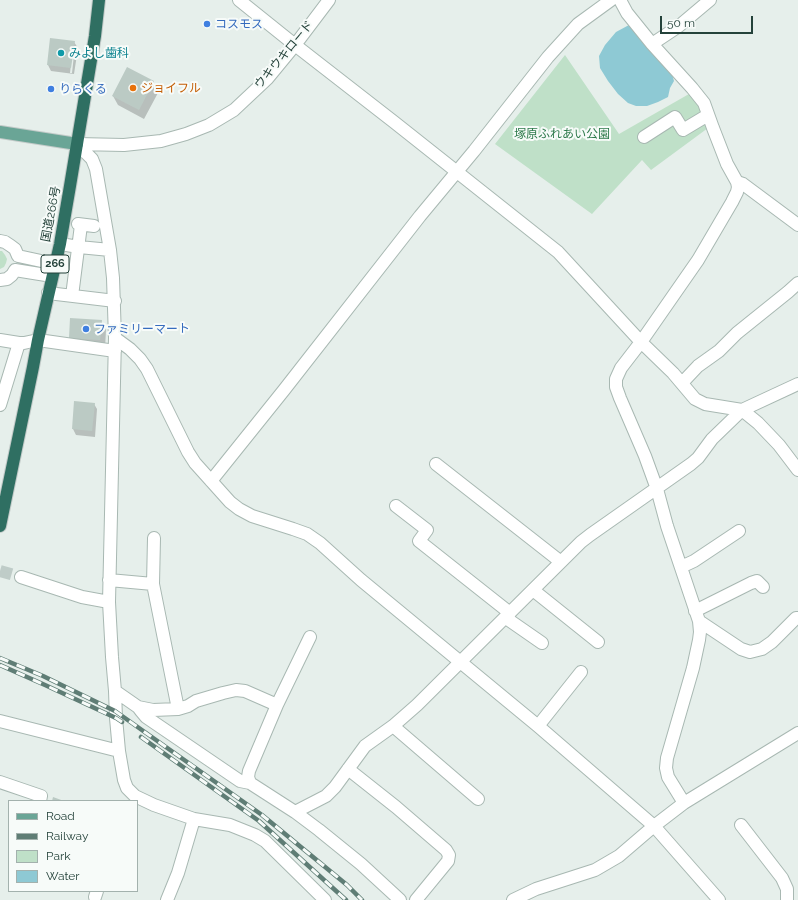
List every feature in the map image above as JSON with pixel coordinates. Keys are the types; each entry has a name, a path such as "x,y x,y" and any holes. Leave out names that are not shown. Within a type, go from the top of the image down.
{"highway":[{"name":"国道266号","path":"0,526 48,293 60,244 95,36 99,0"}],"main road":[{"path":"0,132 76,144"}],"street":[{"path":"239,0 294,45 558,252 696,399 705,404 742,410 758,423 779,445 798,470"},
{"name":"ウキウキロード","path":"76,144 124,145 161,141 186,134 209,125 234,110 267,79 329,0"},
{"path":"211,481 420,216 474,151 548,57 578,24 611,0"},
{"path":"620,0 627,13 652,44 704,103 724,157 737,182 738,187 737,192 698,260 621,368 616,378 616,387 620,398 645,456 657,489 697,616 700,632 693,668 667,758 666,768 668,777 684,803"},
{"path":"652,44 679,26 710,0"},
{"path":"644,137 675,117 683,130 708,115"},
{"path":"76,144 92,159 96,169 110,250 113,278 115,351 109,602 116,718 119,751 124,780 127,788 134,798 194,819 230,825 255,835 265,841 325,900"},
{"path":"737,182 743,184 798,225"},
{"path":"72,296 79,247 79,224 94,226"},
{"path":"0,241 5,242 15,249 18,256 55,264"},
{"path":"60,244 110,250"},
{"path":"0,280 7,279 15,270 52,276"},
{"path":"682,383 698,366 719,351 737,332 798,284"},
{"path":"48,293 114,301"},
{"path":"115,338 130,349 140,359 147,369 188,452 195,463 230,502 252,516 307,534 320,543 361,580 538,726 654,826 720,900"},
{"path":"0,340 24,343 38,340 115,351"},
{"path":"0,405 18,343"},
{"path":"295,812 326,796 335,787 365,746 393,726 417,705 581,542 691,464 698,458 712,439 742,410 798,384"},
{"path":"436,464 561,562"},
{"path":"396,506 427,530 419,541 542,643"},
{"path":"681,567 694,561 739,531"},
{"path":"154,538 153,584 178,709"},
{"path":"21,576 82,597 109,602"},
{"path":"109,580 153,584"},
{"path":"697,616 751,583 757,581 763,586"},
{"path":"533,590 598,642"},
{"path":"697,616 741,649 750,652 762,649 772,642 796,618 798,618"},
{"path":"250,783 248,777 249,771 277,705 310,637"},
{"path":"538,726 581,672"},
{"path":"115,692 138,707 153,710 178,709 188,706 196,701 236,690 245,691 277,705"},
{"path":"138,707 146,717 158,726 240,781 250,783 295,812 361,864 400,900"},
{"path":"0,721 119,751"},
{"path":"393,726 478,799"},
{"path":"513,900 536,889 595,870 619,856 684,803 798,733"},
{"path":"348,769 401,811 446,850 449,855 448,861 416,900"},
{"path":"0,782 41,796 40,800"},
{"path":"167,900 178,873 194,819"},
{"path":"741,825 782,878 787,889 787,900"}],"green space":[{"name":"塚原ふれあい公園","path":"565,55 619,134 689,94 696,102 708,128 651,170 642,160 592,214 495,144"},
{"path":"0,251 2,251 7,259 4,267 0,269"}],"water":[{"path":"629,25 672,74 674,81 670,88 668,97 647,106 636,106 628,103 618,94 600,68 599,56 605,45 616,32"}],"building":[{"name":"みよし歯科","path":"50,38 75,41 71,68 47,65"},
{"name":"ジョイフル","path":"127,67 154,81 139,110 112,96"},
{"path":"70,318 102,320 100,340 69,338"},
{"path":"74,401 95,403 92,431 72,429"},
{"path":"53,797 61,800 52,800"}],"tunnel":[{"path":"0,571 21,577"}],"railway":[{"path":"0,658 43,676 115,711 262,815 347,885 362,900"},
{"path":"0,665 122,722"},
{"path":"141,737 259,821 346,900"}],"place":[{"name":"コスモス","path":"207,24"},
{"name":"みよし歯科","path":"61,53"},
{"name":"ジョイフル","path":"133,88"},
{"name":"りらくる","path":"51,89"},
{"name":"ファミリーマート","path":"86,329"}]}
